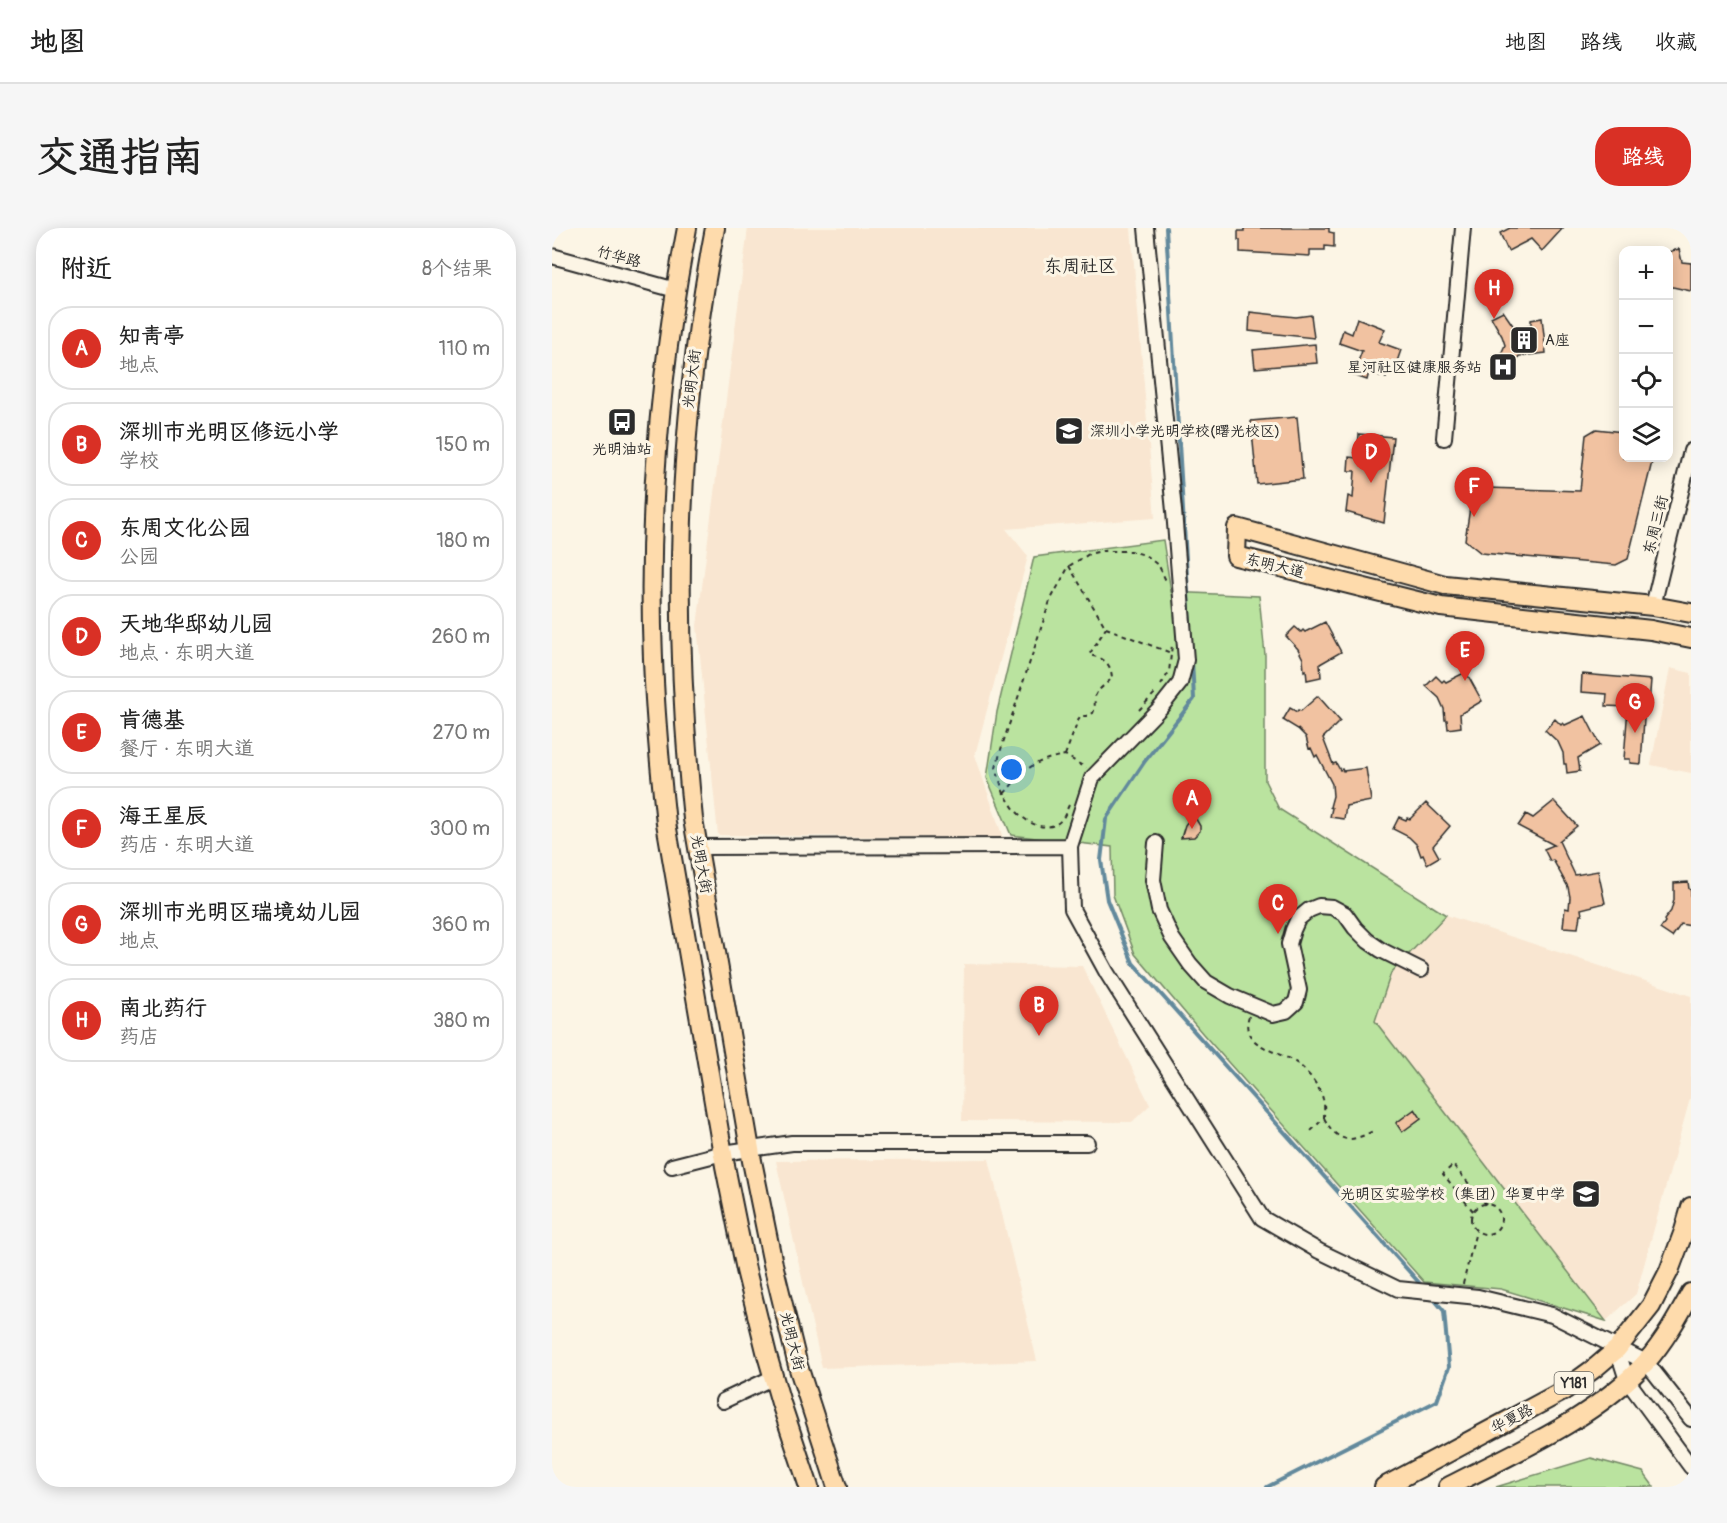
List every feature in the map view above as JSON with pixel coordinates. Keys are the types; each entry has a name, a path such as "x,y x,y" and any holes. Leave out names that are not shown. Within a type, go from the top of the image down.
{"main road":[{"name":"光明大街","path":"687,228 664,377 655,494 652,600 656,711 666,823 723,1154 746,1270 774,1377 809,1487"},
{"name":"光明大街","path":"715,228 692,380 680,545 683,710 692,808 750,1149 773,1264 796,1357 837,1487"},
{"name":"东明大道","path":"1691,613 1653,606 1445,585 1237,528 1236,556 1441,607 1651,630 1691,638"},
{"name":"华夏路","path":"1384,1487 1563,1391 1617,1348 1651,1306 1669,1271 1691,1207"},
{"name":"华夏路","path":"1448,1487 1579,1417 1627,1380 1646,1362 1676,1322 1691,1293"}],"street":[{"path":"1146,228 1186,660 1180,683 1161,707 1092,778 1070,846 1072,909 1107,973 1262,1218 1319,1251 1398,1289 1478,1297 1552,1315 1646,1362 1691,1419"},
{"path":"1444,438 1463,228"},
{"name":"竹华路","path":"552,256 676,290"},
{"name":"东周三街","path":"1653,606 1691,451"},
{"path":"1156,843 1153,880 1159,910 1172,938 1206,982 1230,996 1273,1014 1286,1011 1296,1002 1299,990 1290,944 1293,930 1298,919 1309,910 1319,906 1332,907 1345,914 1368,941 1421,970"},
{"path":"698,847 1070,846"},
{"path":"672,1166 723,1154 792,1143 1087,1143"},
{"path":"1617,1348 1627,1380 1691,1467"},
{"path":"723,1401 774,1377"}],"path":[{"path":"1072,797 1062,819 1053,826 1042,827 1017,813 1004,794 996,768 1050,601 1069,566 1089,554 1102,551 1131,551 1145,555 1159,566 1167,582 1168,593"},
{"path":"1069,566 1106,628 1171,653"},
{"path":"1065,755 1080,716 1093,713 1098,691 1112,678 1108,662 1102,657 1089,655 1106,628"},
{"path":"1138,711 1170,672 1172,644"},
{"path":"1004,794 1022,772 1044,759 1065,755 1096,774"},
{"path":"1253,1007 1248,1021 1250,1034 1258,1045 1284,1055 1299,1065 1312,1079 1323,1099 1324,1118 1331,1131 1340,1138 1352,1139 1375,1130"},
{"path":"1310,1132 1324,1118"},
{"path":"1473,1211 1485,1204 1491,1204 1500,1215 1498,1228 1490,1233 1480,1233 1476,1230 1472,1221 1473,1211 1443,1174 1453,1165 1485,1204"},
{"path":"1460,1295 1476,1230"}],"shaded area":[{"path":"748,228 1131,228 1155,518 1006,529 1028,556 975,755 1003,838 718,835 697,626"},
{"path":"1670,668 1691,673 1691,773 1651,765"},
{"name":"光明区实验学校（集团）华夏中学","path":"1446,915 1691,996 1691,1095 1636,1294 1606,1321 1375,1021 1391,973"},
{"path":"964,964 1082,966 1150,1105 1132,1122 962,1121"},
{"path":"989,1159 1037,1361 822,1368 776,1161"}],"green space":[{"path":"1163,540 1171,592 1259,596 1265,655 1265,781 1279,809 1446,915 1391,973 1375,1021 1606,1321 1501,1289 1424,1282 1203,1034 1135,954 1113,895 1112,847 1011,835 987,778 997,712 1034,557"},
{"path":"1591,1458 1643,1472 1654,1487 1496,1487"}],"building":[{"path":"1244,228 1329,228 1329,232 1334,233 1334,247 1325,246 1325,250 1310,250 1310,256 1240,252 1238,231 1244,231"},
{"path":"1510,228 1563,228 1542,251 1531,239 1508,251 1500,233"},
{"path":"1679,249 1682,262 1691,263 1691,291 1673,287 1673,251"},
{"name":"A座","path":"1503,311 1514,327 1531,325 1531,320 1542,318 1546,353 1519,356 1513,369 1497,363 1505,345 1491,317"},
{"path":"1250,312 1296,317 1311,315 1314,338 1249,331"},
{"path":"1357,318 1385,329 1379,342 1401,350 1393,373 1388,371 1386,378 1369,372 1367,380 1353,375 1362,351 1339,343 1343,330 1352,334"},
{"path":"1315,344 1317,363 1255,368 1253,350"},
{"path":"1297,417 1303,479 1257,484 1251,421"},
{"path":"1596,429 1619,432 1619,462 1652,462 1628,559 1616,565 1481,553 1465,540 1472,495 1488,488 1580,491 1586,435"},
{"path":"1359,434 1393,437 1384,523 1346,512 1348,496 1353,498 1355,471 1348,471 1349,457 1357,458"},
{"path":"1325,622 1341,652 1320,664 1321,677 1307,680 1303,659 1298,649 1286,636 1295,627 1305,632"},
{"path":"1466,672 1482,701 1460,714 1461,727 1448,729 1439,698 1426,686 1436,676 1442,682 1444,680 1446,682"},
{"path":"1582,674 1651,680 1649,705 1645,704 1641,764 1630,763 1630,759 1624,759 1628,707 1606,706 1607,694 1581,692"},
{"path":"1318,696 1340,721 1323,738 1333,764 1336,763 1343,771 1366,768 1371,801 1346,806 1344,819 1330,817 1332,784 1317,755 1315,757 1311,748 1309,749 1306,737 1283,720 1290,708 1297,712 1301,711"},
{"path":"1585,716 1600,745 1578,758 1580,771 1567,773 1558,742 1545,730 1555,719 1561,725 1563,723 1565,725"},
{"path":"1554,801 1577,826 1559,841 1575,875 1598,871 1605,903 1581,909 1582,915 1580,915 1578,928 1563,927 1565,908 1569,909 1568,887 1544,849 1554,845 1518,826 1526,814 1533,818"},
{"path":"1426,803 1450,826 1433,846 1439,857 1427,864 1417,845 1409,837 1393,829 1399,817 1410,819"},
{"path":"1193,814 1200,826 1200,831 1194,837 1181,838 1185,825"},
{"path":"1688,882 1691,890 1691,926 1681,924 1672,937 1660,929 1671,911 1674,900 1674,883"},
{"path":"1415,1109 1421,1118 1402,1132 1396,1123"}],"waterway":[{"path":"1166,228 1190,626"},
{"path":"1192,660 1194,699 1145,761 1106,819 1101,860 1107,900 1133,963 1423,1287"},
{"path":"1267,1487 1437,1401 1449,1367 1444,1311 1432,1297"}],"place":[{"name":"南北药行","path":"1494,319"},
{"name":"A座","path":"1524,340"},
{"name":"星河社区健康服务站","path":"1503,367"},
{"name":"光明油站","path":"622,422"},
{"name":"深圳小学光明学校(曙光校区)","path":"1069,431"},
{"name":"天地华邸幼儿园","path":"1371,483"},
{"name":"海王星辰","path":"1474,517"},
{"name":"肯德基","path":"1465,681"},
{"name":"深圳市光明区瑞境幼儿园","path":"1635,733"},
{"name":"知青亭","path":"1192,829"},
{"name":"东周文化公园","path":"1278,934"},
{"name":"深圳市光明区修远小学","path":"1039,1036"},
{"name":"光明区实验学校（集团）华夏中学","path":"1586,1194"}],"district":[{"name":"东周社区","path":"1080,266"}]}
